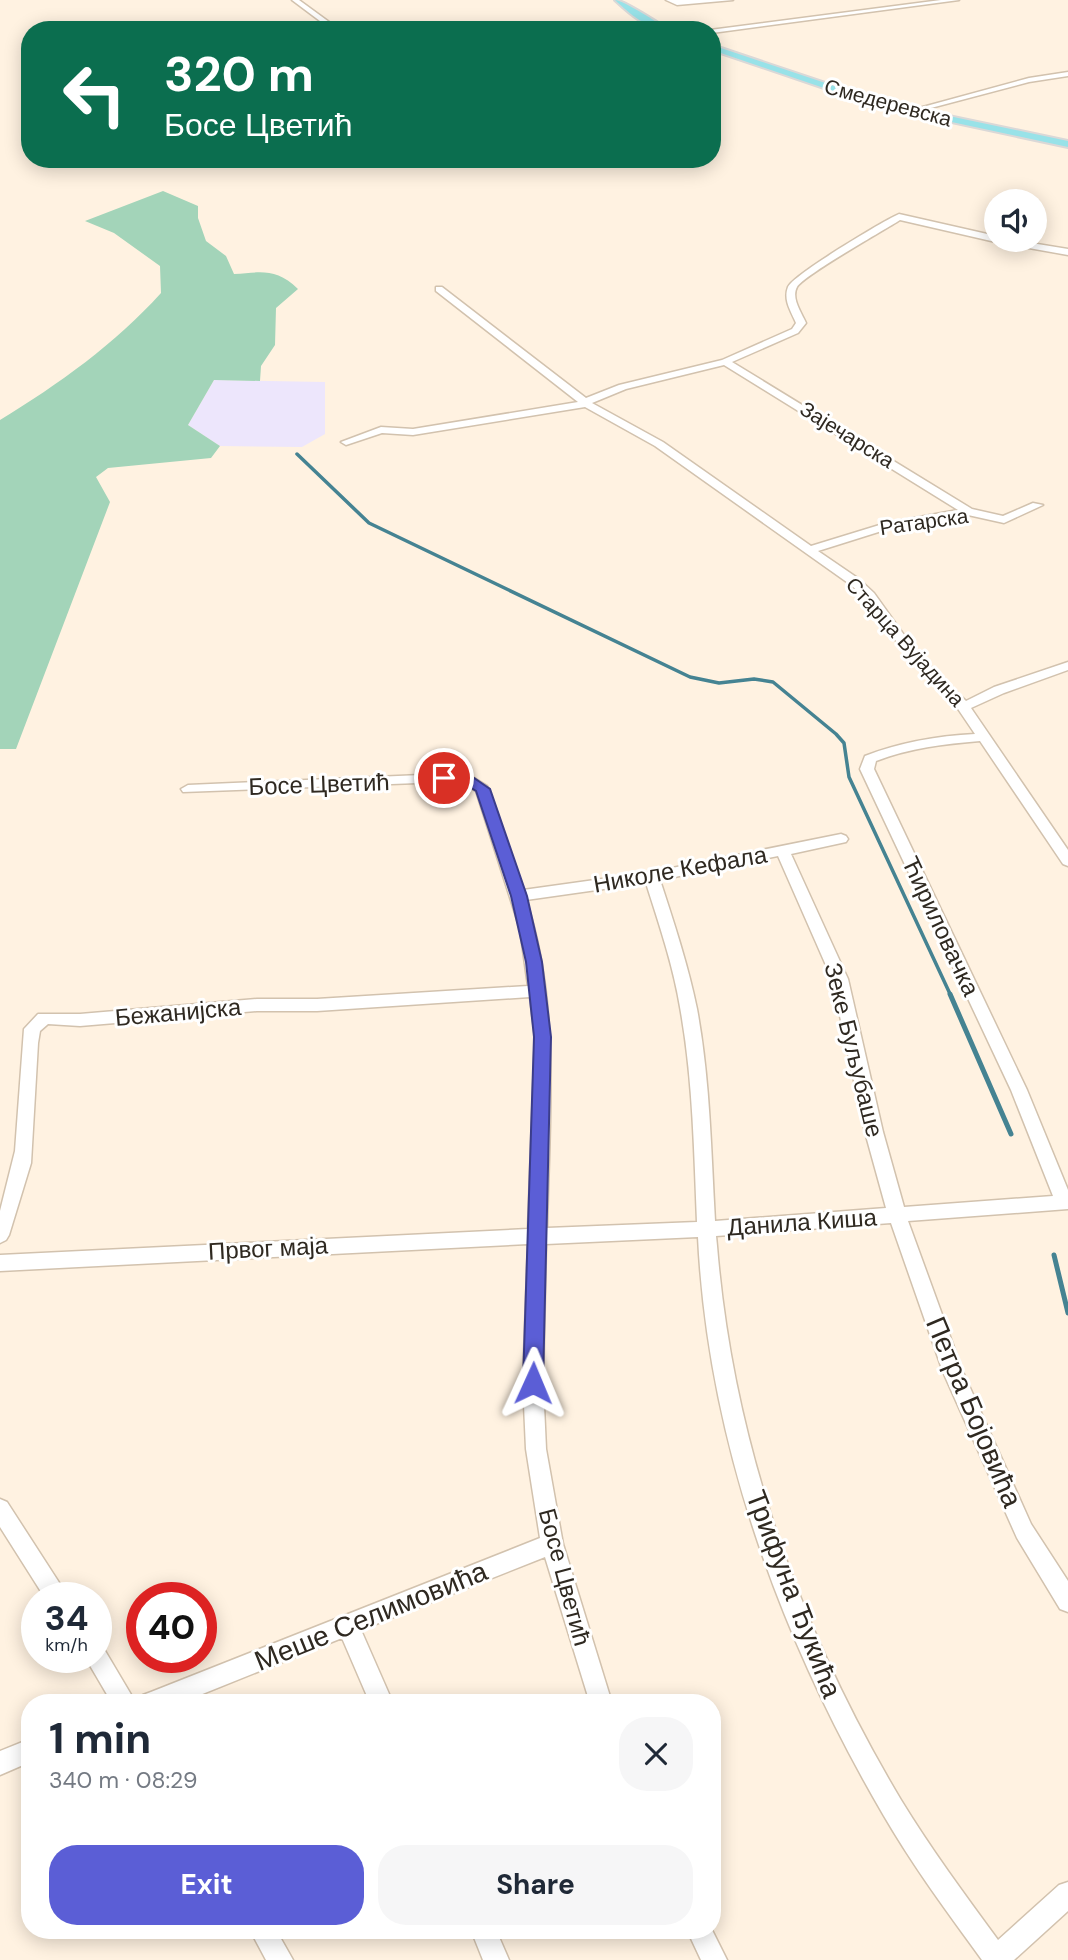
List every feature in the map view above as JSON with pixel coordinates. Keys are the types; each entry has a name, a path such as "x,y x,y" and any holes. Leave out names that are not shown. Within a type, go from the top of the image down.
{"main road":[{"path":"620,0 636,15 648,21"},
{"name":"Смедеревска","path":"721,51 848,94 912,111 1068,144"}],"street":[{"path":"295,0 324,21"},
{"path":"669,0 677,3 730,0"},
{"path":"721,30 956,0"},
{"path":"912,111 1029,80 1068,74"},
{"path":"346,442 381,430 413,432 586,403 624,387 725,362 771,343 800,327 790,299 790,291 799,278 899,217 984,236"},
{"path":"1047,248 1068,252"},
{"name":"Старца Вујадина","path":"439,289 586,403 659,444 845,573 864,590 913,656 964,706 1065,852"},
{"name":"Зајечарска","path":"725,362 968,512"},
{"name":"Ратарска","path":"809,550 886,526 968,512 1004,520 1037,505"},
{"path":"964,706 999,690 1068,666"},
{"name":"Ћириловачка","path":"986,737 946,740 908,747 870,759 867,769 1019,1090 1066,1202"},
{"name":"Босе Цветић","path":"188,789 444,778 469,781 482,789 528,929 542,1037 533,1383 536,1448 552,1544 598,1694"},
{"name":"Николе Кефала","path":"519,896 652,877 841,839"},
{"name":"Зеке Буљубаше","path":"783,851 840,979 874,1132 897,1215"},
{"name":"Трифуна Ђукића","path":"652,877 675,948 689,1012 697,1071 715,1323 739,1443 766,1535 797,1617 837,1707 893,1809 996,1960"},
{"name":"Бежанијска","path":"0,1235 9,1212 26,1141 25,1109 32,1029 44,1018 80,1020 257,1005 317,1006 538,991"},
{"name":"Данила Киша","path":"536,1237 708,1229 1066,1202"},
{"name":"Петра Бојовића","path":"897,1215 953,1372 988,1455 1024,1531 1068,1601"},
{"name":"Првог маја","path":"0,1263 257,1248 536,1237"},
{"path":"0,1508 48,1582"},
{"name":"Меше Селимовића","path":"173,1694 552,1544"},
{"path":"347,1624 378,1694"},
{"path":"106,1673 119,1694"},
{"path":"0,1763 21,1754"},
{"path":"996,1960 1068,1894"},
{"path":"267,1939 280,1960"},
{"path":"487,1939 496,1960"},
{"path":"704,1939 714,1960"}],"shaded area":[{"path":"214,380 325,382 325,434 302,447 220,446 188,425"}],"green space":[{"path":"163,191 198,206 198,218 206,241 226,256 234,274 275,274 298,289 276,308 275,345 261,366 260,381 214,380 188,425 220,446 211,458 108,468 96,477 110,502 16,749 0,749 0,420 85,362 125,329 161,293 160,266 114,233 85,221"}],"waterway":[{"path":"297,454 369,523 690,677 719,683 754,679 773,682 836,734 844,743 849,777 951,996"},
{"path":"950,994 1011,1134"},
{"path":"1054,1255 1068,1313"}],"route":[{"path":"444,778 469,781 482,789 519,896 534,962 542,1037 533,1383"}]}
